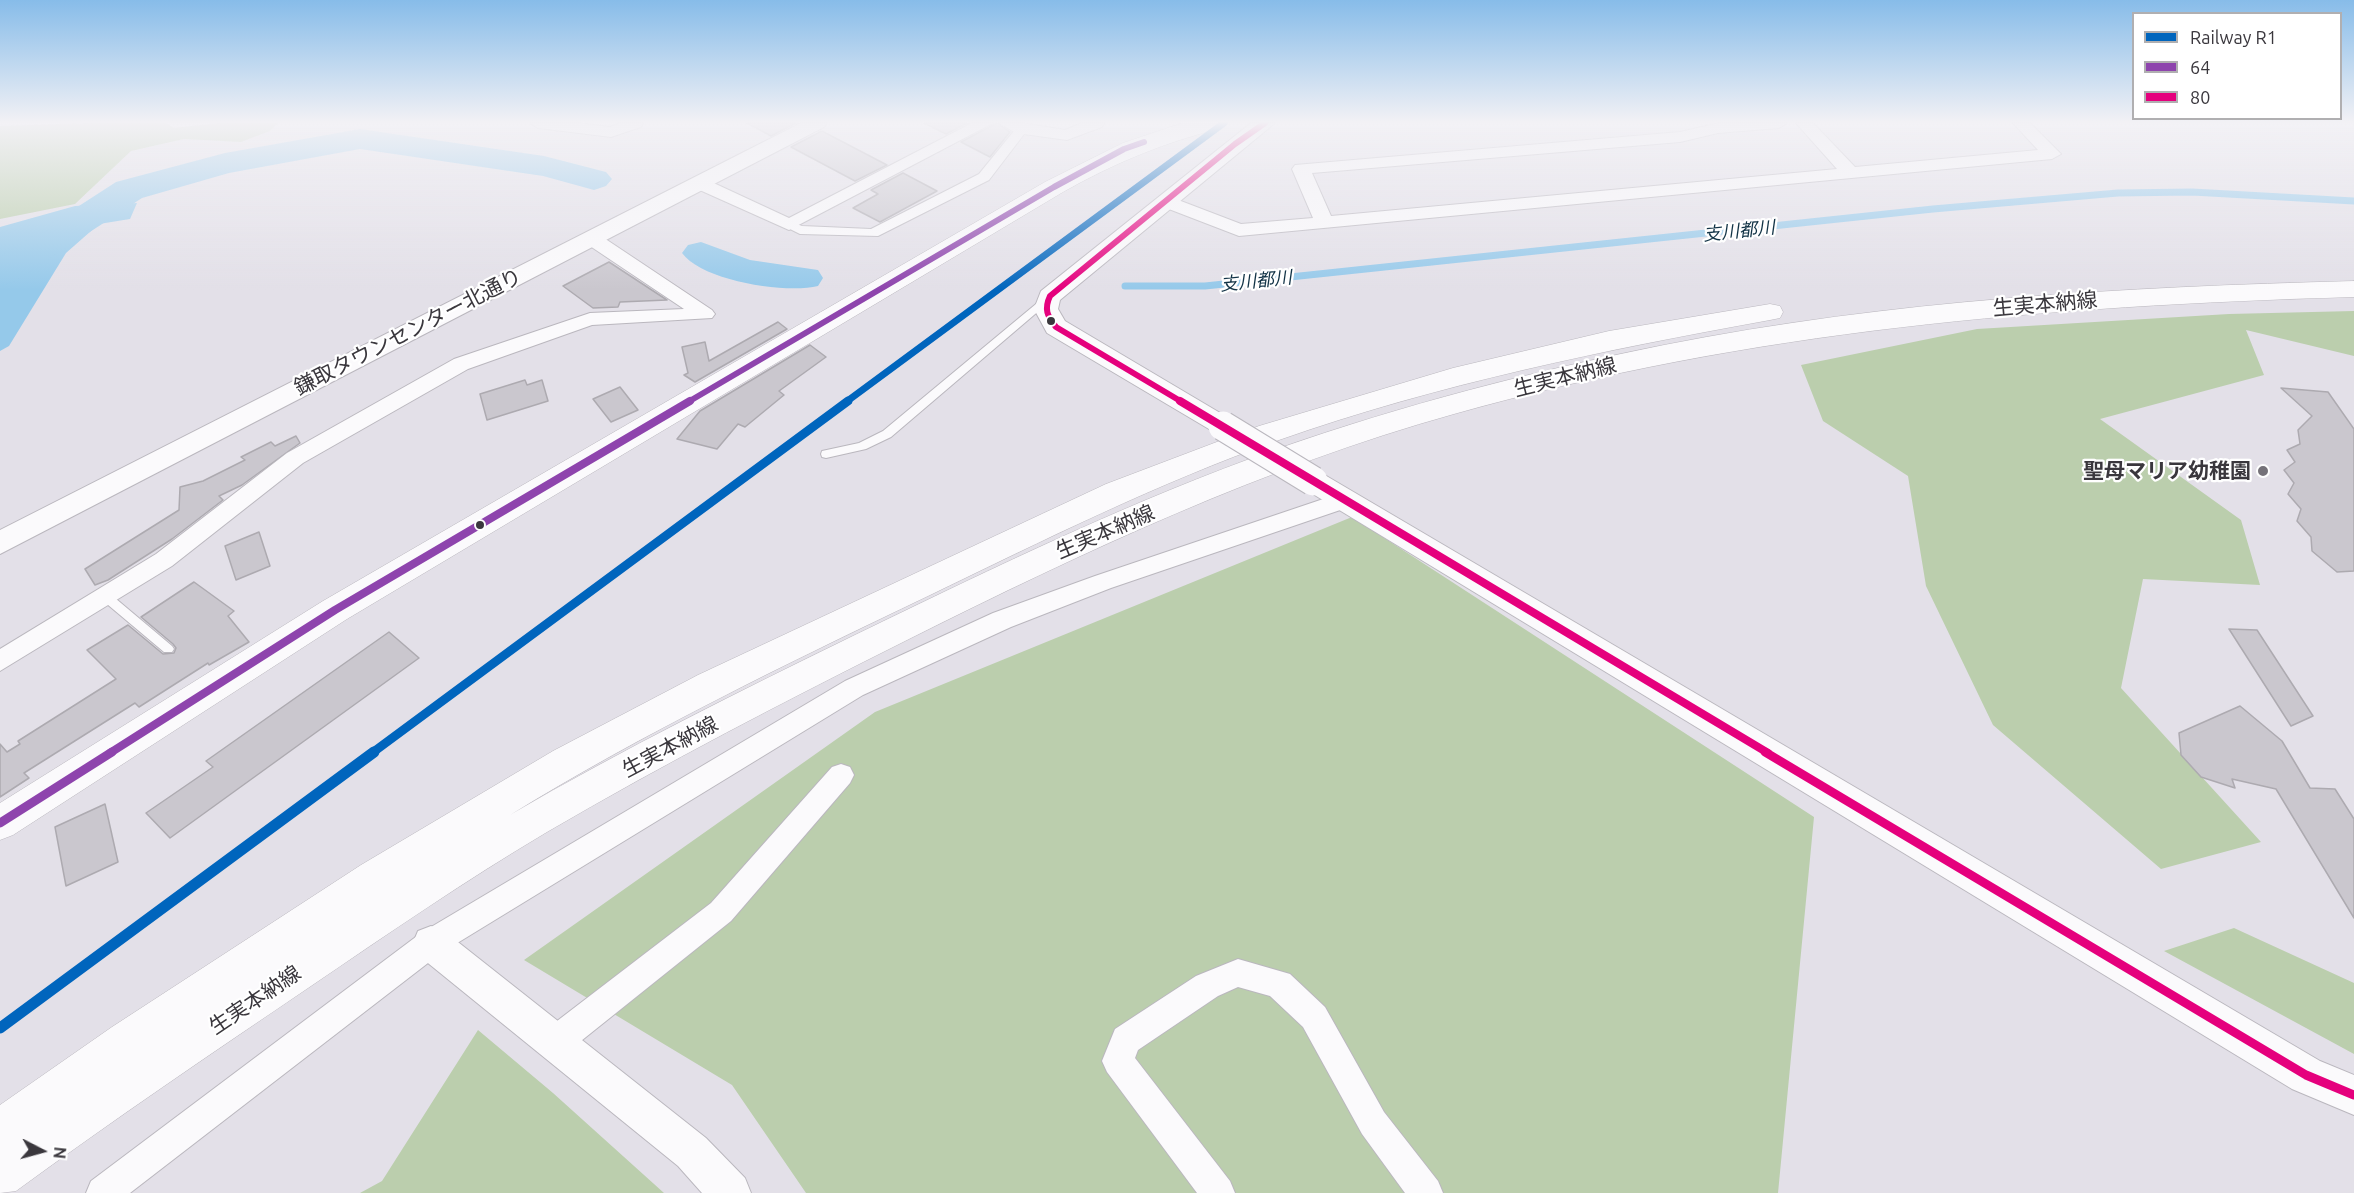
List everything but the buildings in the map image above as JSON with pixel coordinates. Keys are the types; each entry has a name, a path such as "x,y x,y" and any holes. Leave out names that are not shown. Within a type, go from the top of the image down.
{"main road":[{"path":"0,823 335,610 1068,179"},
{"name":"生実本納線","path":"0,1131 127,1042 375,877 566,762 710,685 1117,492 1213,453 1269,433 1453,376 1554,351 1675,327 1876,297 1995,285 2148,275 2354,270"},
{"name":"生実本納線","path":"0,1175 257,998 466,861 592,787 784,686 1006,576 1119,526 1296,453 1411,416 1558,378 1751,338 1871,320 2077,300 2354,290"}],"street":[{"name":"鎌取タウンセンター北通り","path":"0,543 708,179"},
{"path":"789,225 878,179"},
{"path":"699,183 800,230 873,233 981,179"},
{"path":"1194,179 1050,296 1044,307 1045,314 1056,327 2306,1075 2354,1095"},
{"path":"1305,179 1324,221"},
{"path":"1167,202 1239,230 1768,179"},
{"path":"0,661 197,537 296,458 461,364 590,319 705,314 591,238"},
{"path":"103,1193 431,943 854,688 1002,620 1103,582 1344,500"},
{"path":"555,1042 721,912 841,776"},
{"path":"431,943 692,1152 730,1193"},
{"path":"1218,1193 1118,1061 1126,1040 1207,986 1238,973 1279,984 1314,1017 1373,1124 1426,1193"}],"lane":[{"path":"826,454 862,446 887,434 1050,296"},
{"path":"105,596 168,649"}],"green space":[{"path":"0,179 102,179 75,204 0,219"},
{"path":"2354,311 2354,356 2246,330 2264,375 2100,419 2241,520 2260,585 2143,579 2121,688 2261,842 2161,869 1993,725 1926,586 1908,476 1823,421 1801,365 1977,329 2229,314"},
{"path":"1352,517 1814,817 1778,1193 806,1193 732,1085 524,960 875,712"},
{"path":"2234,928 2354,983 2354,1054 2164,951"},
{"path":"478,1030 553,1093 664,1193 360,1193 382,1181"}],"water":[{"path":"137,203 130,219 99,224 66,253 9,346 0,351 0,227 75,206"}],"waterway":[{"name":"支川都川","path":"0,274 129,190 169,179"},
{"name":"支川都川","path":"1125,286 1205,286 1933,209 2118,193 2192,192 2354,201"},
{"name":"支川都川","path":"701,253 739,269 804,278"}],"rail line":[{"name":"R1","path":"0,1028 1149,179"}],"transit line":[{"name":"64","path":"0,823 335,610 1069,179"},
{"name":"80","path":"1193,179 1050,296 1046,305 1046,313 1056,327 2306,1075 2354,1095"}],"place":[{"name":"聖母マリア幼稚園","path":"2263,471"}]}
